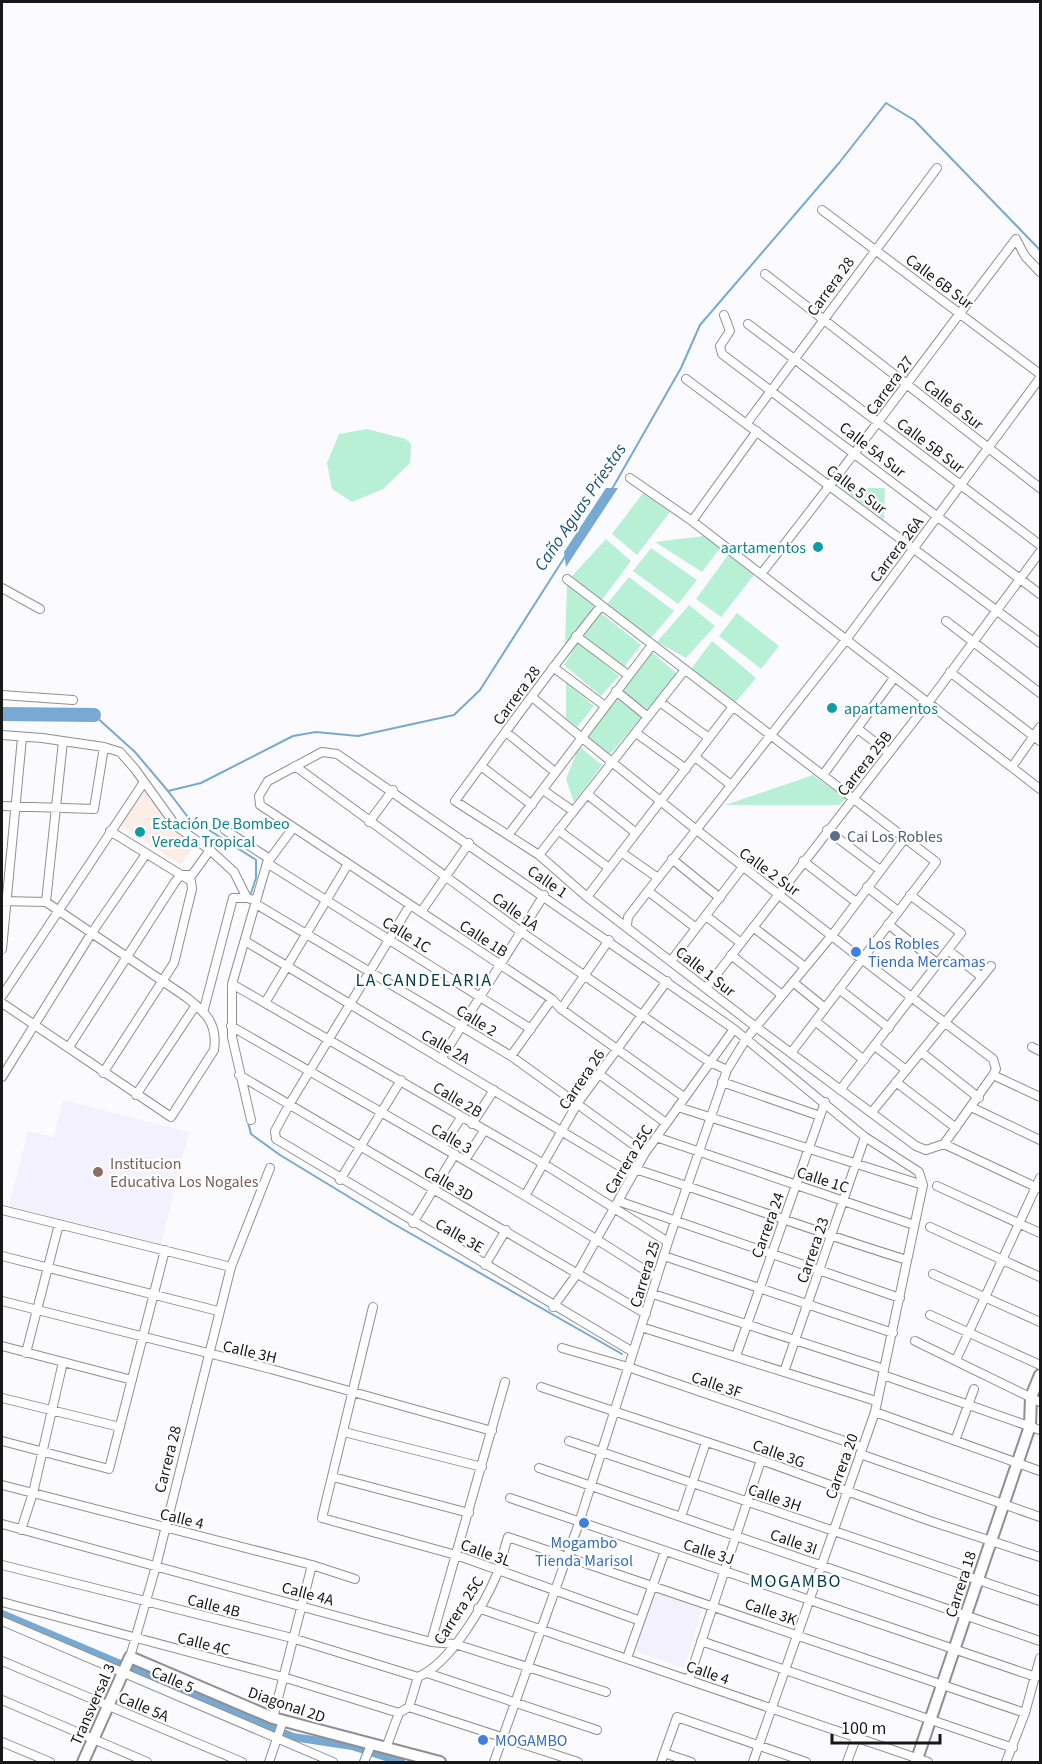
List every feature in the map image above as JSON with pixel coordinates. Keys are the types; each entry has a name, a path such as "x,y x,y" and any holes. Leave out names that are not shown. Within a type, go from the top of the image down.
{"street":[{"name":"Carrera 28","path":"747,423 875,249 938,168"},
{"name":"Calle 6B Sur","path":"822,210 1041,376"},
{"name":"Carrera 27","path":"761,574 908,385 934,345 1016,239 1025,256 1041,272"},
{"name":"Calle 6 Sur","path":"765,274 1041,488"},
{"name":"Calle 5A Sur","path":"724,315 730,331 720,346 720,350 1041,594"},
{"name":"Calle 5B Sur","path":"748,324 1041,545"},
{"name":"Carrera 26A","path":"627,925 628,917 845,641 1041,376"},
{"name":"Calle 5 Sur","path":"686,379 1041,643"},
{"path":"692,521 757,430"},
{"path":"630,478 692,521 845,641 1041,789"},
{"name":"Carrera 25B","path":"706,988 928,703 1041,552"},
{"path":"567,579 732,708 771,735 936,862 790,1053"},
{"path":"2,588 40,609"},
{"name":"Carrera 28","path":"455,801 576,636 601,606"},
{"path":"946,621 1041,693"},
{"path":"576,636 628,675"},
{"path":"510,834 652,645"},
{"path":"553,667 605,706"},
{"path":"539,855 684,671"},
{"path":"950,672 1037,739"},
{"path":"823,775 894,678"},
{"path":"616,691 648,717"},
{"path":"2,695 73,700"},
{"name":"Calle 2 Sur","path":"532,697 610,763 742,868 833,934 996,1063 993,1075"},
{"path":"660,702 709,738"},
{"path":"587,897 732,708"},
{"path":"1012,767 1037,739 1041,727"},
{"path":"858,729 889,753"},
{"path":"506,732 555,772"},
{"path":"636,733 686,769"},
{"path":"2,735 63,741 104,747 120,752 177,826 210,850 234,872 247,898 233,898 204,1009"},
{"path":"2,949 4,901 22,738"},
{"path":"46,902 63,741"},
{"path":"2,806 94,809 104,747"},
{"name":"Calle 1","path":"263,808 260,805 259,796 267,781 322,752 337,754 393,790 734,1029 751,1033 825,1102"},
{"path":"695,757 731,785"},
{"name":"Calle 1A","path":"294,766 520,931 708,1061 727,1070"},
{"path":"481,766 532,804"},
{"path":"2,996 144,782"},
{"path":"369,822 393,790"},
{"path":"543,790 573,811"},
{"path":"586,794 636,833"},
{"name":"Calle 1 Sur","path":"455,801 505,835 510,834 539,855 587,897 627,925 706,988 751,1033 790,1053 916,1146 926,1150 944,1144"},
{"name":"Calle 1B","path":"263,808 552,999 561,1009 684,1097"},
{"path":"251,1120 239,1075 231,1026 232,984 269,861 293,828"},
{"name":"Calle 1C","path":"225,830 327,900 531,1029"},
{"path":"558,830 609,868"},
{"path":"827,830 880,870"},
{"path":"103,1072 174,963 192,889 191,881 110,831"},
{"name":"Carrera 25","path":"494,1762 579,1523 668,1242 727,1070 751,1033 833,934 905,838"},
{"path":"421,912 469,843"},
{"path":"181,875 192,875 210,850"},
{"path":"621,852 658,878"},
{"path":"2,1077 91,934 146,854"},
{"path":"672,859 720,898"},
{"path":"803,861 856,902"},
{"path":"264,1003 348,864"},
{"path":"671,961 742,868"},
{"path":"69,1047 181,875"},
{"path":"867,887 898,911"},
{"path":"648,891 696,928"},
{"path":"441,1059 544,895"},
{"path":"840,1090 961,933 910,895"},
{"name":"Calle 2","path":"247,898 255,900 256,904 511,1056 645,1153"},
{"path":"2,1003 34,1027 69,1047 171,1117 214,1050 215,1042 211,1022 204,1009 46,902 4,901"},
{"path":"290,1105 410,905"},
{"path":"706,916 741,943"},
{"path":"888,924 938,964"},
{"path":"753,927 805,967"},
{"path":"561,1009 609,940"},
{"name":"Calle 2A","path":"245,941 626,1170 634,1169"},
{"path":"948,950 982,977"},
{"path":"731,955 782,995"},
{"path":"872,1112 991,966"},
{"name":"Carrera 26","path":"525,1196 578,1104 667,981"},
{"path":"793,982 825,1008"},
{"name":"Calle 2B","path":"232,984 330,1038 461,1118 616,1205 668,1242"},
{"path":"839,989 889,1028"},
{"path":"511,1056 552,999"},
{"path":"136,1095 196,1005"},
{"path":"815,1021 864,1060"},
{"name":"Calle 3","path":"231,1026 465,1160 597,1239 657,1278"},
{"name":"Carrera 25C","path":"553,1307 577,1274 634,1169 708,1061 734,1029"},
{"path":"875,1046 906,1070"},
{"path":"1032,1047 1041,1051"},
{"path":"921,1052 979,1098"},
{"path":"599,1074 666,1123"},
{"name":"Calle 3D","path":"239,1075 646,1314"},
{"path":"1038,1188 944,1144 979,1098 993,1075 1041,1097"},
{"path":"340,1180 401,1080"},
{"path":"722,1082 820,1116"},
{"path":"896,1082 956,1128"},
{"path":"472,1124 494,1090"},
{"path":"825,1102 865,1137"},
{"name":"Carrera 24","path":"736,1356 825,1102"},
{"name":"Calle 3E","path":"290,1105 274,1131 276,1139 340,1180 633,1352"},
{"path":"678,1107 923,1185"},
{"path":"971,1107 1041,1140"},
{"path":"442,1147 461,1118"},
{"path":"465,1160 484,1131"},
{"name":"Calle 1C","path":"656,1137 914,1225"},
{"name":"Carrera 23","path":"784,1372 865,1137"},
{"name":"Carrera 20","path":"753,1762 875,1412 923,1185 919,1172 865,1137"},
{"path":"413,1223 454,1154"},
{"name":"Carrera 28","path":"126,1665 156,1566 218,1311 231,1267 270,1168"},
{"path":"634,1169 830,1237 907,1260"},
{"path":"956,1360 1041,1178"},
{"path":"937,1186 1041,1233"},
{"path":"616,1205 675,1222 900,1298"},
{"path":"2,1210 231,1267"},
{"path":"26,1353 59,1224"},
{"path":"930,1227 1041,1276"},
{"path":"484,1265 506,1230"},
{"path":"2,1441 109,1469 165,1250"},
{"path":"2,1256 218,1311"},
{"path":"664,1256 892,1333"},
{"path":"933,1274 1041,1322"},
{"path":"653,1294 748,1324 969,1405 1034,1424"},
{"name":"Calle 3H","path":"2,1301 354,1392 492,1431"},
{"path":"373,1307 333,1477 468,1513"},
{"path":"930,1315 1041,1365"},
{"path":"641,1327 876,1401"},
{"path":"915,1341 1037,1401"},
{"path":"2,1346 132,1380"},
{"name":"Calle 3F","path":"562,1348 628,1367 1041,1517"},
{"path":"21,1530 33,1493 50,1410 63,1362"},
{"name":"Carrera 18","path":"920,1761 931,1719 990,1542 1034,1424 1041,1376"},
{"path":"431,1642 505,1382"},
{"name":"Calle 3G","path":"541,1387 760,1460 990,1542 1041,1557"},
{"path":"955,1441 974,1389"},
{"path":"2,1398 120,1427"},
{"path":"875,1412 1041,1471"},
{"path":"344,1432 482,1467"},
{"name":"Calle 3H","path":"569,1440 1041,1601"},
{"path":"681,1517 706,1442"},
{"path":"688,1679 726,1570 760,1460"},
{"name":"Calle 3I","path":"539,1468 1041,1641"},
{"name":"Calle 3L","path":"333,1477 322,1518 456,1555 639,1620"},
{"name":"Calle 4","path":"2,1485 312,1565 355,1579"},
{"name":"Calle 3J","path":"510,1498 1036,1677"},
{"name":"Calle 4A","path":"2,1524 431,1642 455,1644 606,1692"},
{"name":"Carrera 25C","path":"418,1677 427,1673 455,1644 498,1571 508,1537"},
{"name":"Calle 3K","path":"508,1537 1025,1713"},
{"path":"627,1658 665,1551"},
{"name":"Calle 4B","path":"2,1565 292,1638 418,1677"},
{"path":"269,1762 279,1728 283,1677 312,1565"},
{"name":"Calle 4C","path":"2,1602 283,1677 399,1713"},
{"name":"Calle 4","path":"478,1608 773,1708 920,1761"},
{"name":"Calle 5","path":"2,1622 126,1665 279,1728 333,1762"},
{"path":"701,1641 1012,1748"},
{"path":"1006,1762 1025,1713 1041,1659"},
{"name":"Calle 5A","path":"2,1661 242,1762"},
{"name":"Transversal 3","path":"82,1762 126,1665"},
{"name":"Diagonal 2D","path":"126,1665 279,1728 386,1748 440,1762"},
{"path":"427,1673 597,1730"},
{"path":"386,1748 399,1713 409,1707 418,1677"},
{"path":"2,1700 147,1762"},
{"path":"409,1707 578,1762"},
{"path":"661,1762 677,1716 806,1762"},
{"path":"847,1762 855,1737"},
{"path":"2,1742 50,1762"},
{"path":"364,1762 371,1745"},
{"path":"664,1754 692,1762"}],"shaded area":[{"path":"144,792 170,823 195,844 181,865 119,824"},
{"name":"Institucion Educativa Los Nogales","path":"63,1100 189,1132 161,1244 9,1206 28,1131 54,1137"},
{"path":"654,1591 702,1609 684,1668 633,1651"}],"green space":[{"path":"367,429 406,439 411,444 410,463 383,489 352,502 332,489 327,463 339,434"},
{"path":"841,488 885,488 884,520"},
{"path":"643,493 670,512 637,555 612,534"},
{"path":"704,536 720,548 702,572 655,542"},
{"path":"606,539 631,561 602,600 571,577"},
{"path":"651,548 697,580 678,604 633,571"},
{"path":"728,555 754,575 721,617 696,599"},
{"path":"629,577 674,611 650,639 606,605"},
{"path":"567,585 595,607 565,646"},
{"path":"689,605 715,626 686,658 657,642"},
{"path":"601,613 641,645 624,667 584,636"},
{"path":"737,613 779,646 761,669 719,636"},
{"path":"712,641 756,678 735,703 691,669"},
{"path":"578,642 619,676 601,696 564,665"},
{"path":"651,651 677,674 649,710 619,690"},
{"path":"566,682 594,706 577,727 566,718"},
{"path":"615,697 641,718 610,754 584,735"},
{"path":"579,746 602,765 574,802 566,779"},
{"path":"813,775 846,799 839,805 725,805"}],"water":[{"path":"606,488 618,488 566,567 564,552"}],"waterway":[{"name":"Caño Aguas Priestas","path":"612,489 681,368 700,325 839,163 886,103 914,120 1040,250"},
{"name":"Caño Aguas Priestas","path":"94,715 135,752 168,791 201,783 293,736 316,732 358,736 454,715 480,690 566,555"},
{"path":"2,714 94,715"},
{"path":"168,791 187,816 256,860 256,878 251,893"},
{"path":"248,1122 251,1134 280,1155 392,1223 622,1354"},
{"path":"2,1614 293,1737 352,1746 401,1762"}],"place":[{"name":"aartamentos","path":"818,547"},
{"name":"apartamentos","path":"832,708"},
{"name":"Estación De Bombeo Vereda Tropical","path":"140,832"},
{"name":"Cai Los Robles","path":"835,836"},
{"name":"Los Robles Tienda Mercamas","path":"856,952"},
{"name":"Institucion Educativa Los Nogales","path":"98,1172"},
{"name":"Mogambo Tienda Marisol","path":"584,1523"},
{"name":"MOGAMBO","path":"483,1740"}],"district":[{"name":"LA CANDELARIA","path":"424,980"},
{"name":"MOGAMBO","path":"796,1581"}]}
